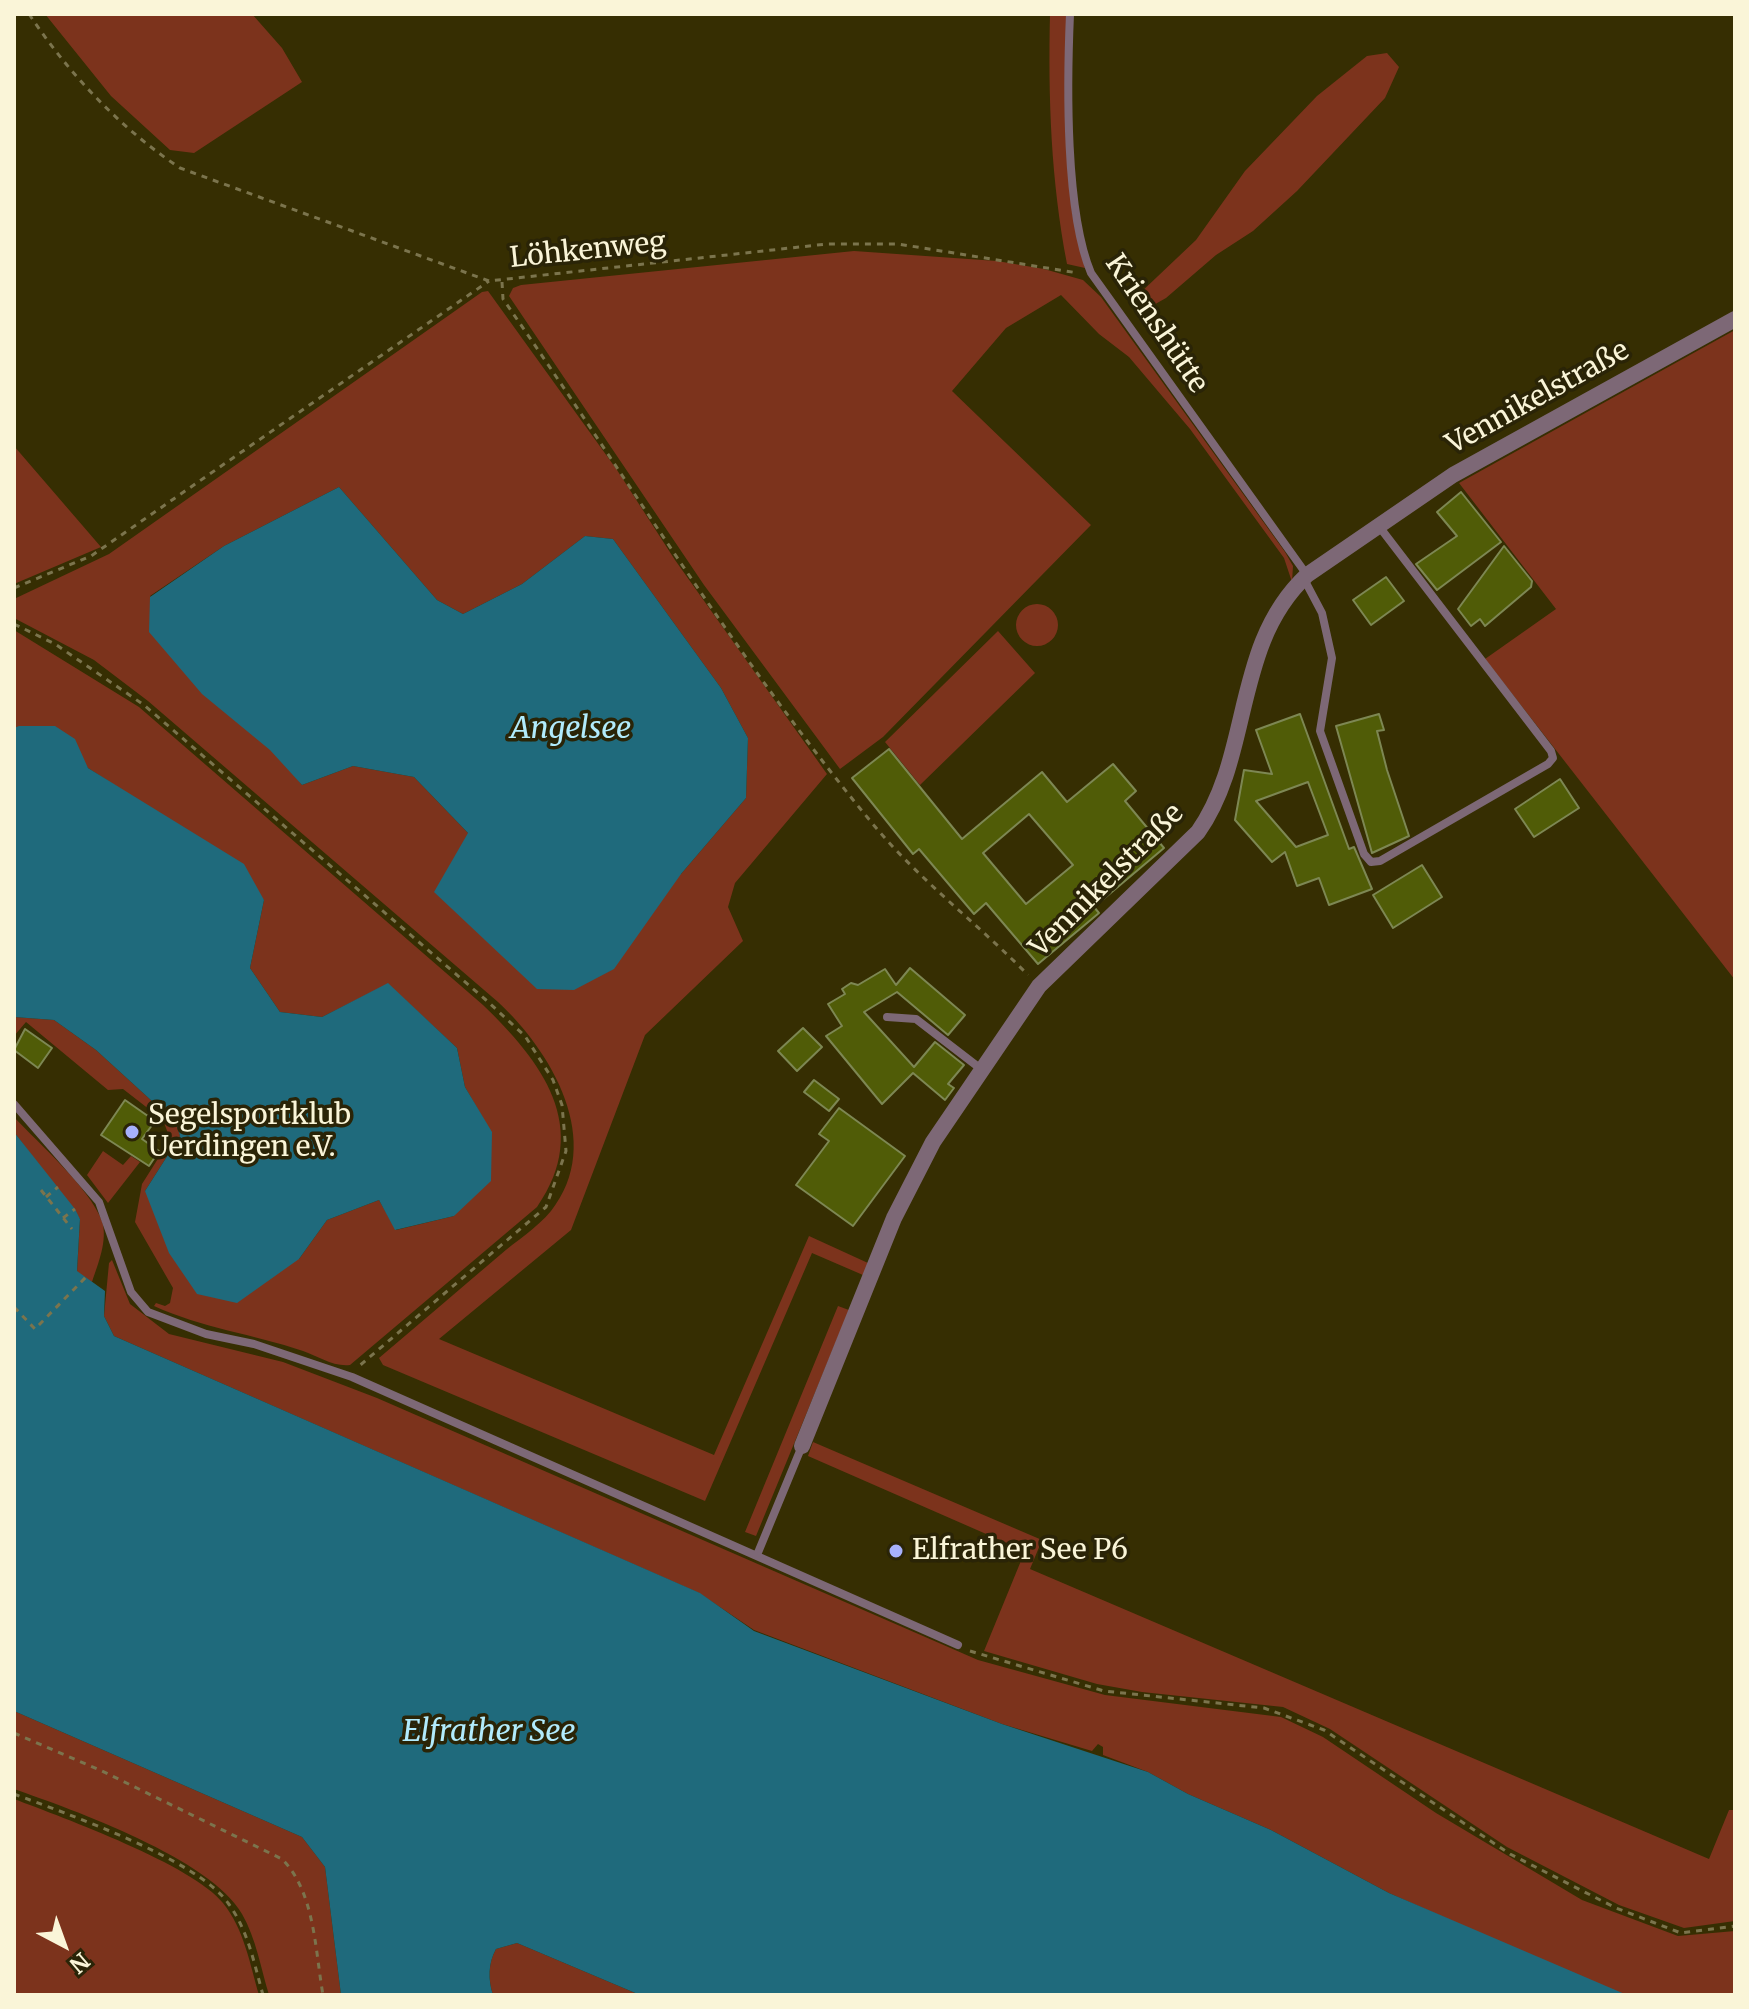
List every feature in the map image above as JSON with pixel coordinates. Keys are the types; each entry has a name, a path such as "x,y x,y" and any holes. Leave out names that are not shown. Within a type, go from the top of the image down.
{"street":[{"name":"Vennikelstraße","path":"802,1446 913,1178 1039,986 1198,832 1214,809 1225,787 1254,661 1275,615 1305,577 1453,475 1735,319"}],"lane":[{"name":"Krienshütte","path":"1070,14 1073,187 1080,240 1091,273 1305,577 1322,613 1331,642 1331,677 1320,731 1364,854 1371,862 1380,861 1429,835 1548,764 1553,758 1551,751 1378,525"},
{"path":"887,1017 916,1019 982,1070"},
{"path":"14,1104 99,1202 131,1292 148,1312 206,1334 254,1344 352,1377 958,1645"},
{"path":"757,1555 802,1446"}],"path":[{"name":"Löhkenweg","path":"29,14 110,113 143,143 180,168 489,281 827,244 898,244 1091,273"},
{"path":"14,588 91,556 489,281"},
{"path":"502,281 503,299 698,585 825,763 920,878 989,936 1039,986"},
{"path":"14,624 55,644 144,705 486,1000 525,1036 553,1080 562,1105 566,1151 546,1207 356,1370 352,1377"},
{"path":"46,1197 58,1187"},
{"path":"41,1190 72,1229"},
{"path":"63,1218 75,1209"},
{"path":"14,1307 35,1329 86,1277"},
{"path":"958,1645 1104,1691 1264,1708 1288,1714 1333,1736 1510,1854 1616,1908 1681,1933 1735,1926"},
{"path":"14,1733 102,1771 282,1859 298,1875 305,1895 323,1995"},
{"path":"14,1794 163,1857 211,1884 243,1926 263,1995"}],"shaded area":[{"path":"45,14 252,14 282,48 302,82 194,153 170,150 111,96"},
{"path":"1050,14 1066,14 1072,212 1085,268 1067,264 1057,201 1052,139"},
{"path":"1387,53 1399,67 1385,98 1297,191 1253,231 1216,255 1166,298 1143,311 1137,304 1138,295 1196,240 1245,171 1317,96 1367,56"},
{"path":"854,251 997,261 1083,280 1101,297 1285,552 1293,566 1292,582 1284,558 1190,429 1129,357 1099,334 1061,295 1006,328 952,391 1091,525 883,737 840,769 704,585 509,296 513,288 521,285"},
{"path":"488,291 617,470 675,560 827,774 735,883 728,907 743,941 645,1035 571,1230 439,1339 714,1455 809,1236 868,1263 863,1275 812,1253 705,1501 383,1365 379,1358 533,1229 551,1211 567,1184 573,1156 572,1127 553,1071 518,1022 498,1002 148,701 94,660 14,618 14,599 109,554 482,292","holes":["339,487 437,600 463,614 522,584 585,536 613,539 721,688 748,738 746,798 681,874 468,833 414,777 353,766 302,785 150,596 224,546"]},
{"path":"1735,330 1735,980 1485,659 1556,609 1459,483"},
{"path":"14,446 101,547 14,584"},
{"path":"1037,604 1052,610 1058,625 1052,640 1037,646 1022,640 1016,625 1022,610"},
{"path":"14,630 139,707 483,1005 524,1049 553,1097 560,1123 560,1150 553,1178 537,1207 350,1365 332,1363 303,1351 190,1320 154,1306 156,1303 165,1306 170,1303 173,1288 135,1222 142,1184 169,1136 163,1120 123,1089 108,1090 26,1022 14,1036 14,1017 54,1020 96,1050 176,1123 180,1136 145,1191 299,1259 327,1220 379,1200 396,1230 454,1216 491,1132 465,1087 457,1048 388,984 322,1017 280,1012 250,968 264,900 130,795 88,768 55,727 14,728"},
{"path":"998,631 1035,673 920,785 885,742"},
{"path":"14,1117 75,1180 96,1208 104,1228 103,1244 92,1282 77,1272 80,1219 14,1132"},
{"path":"103,1151 123,1165 131,1156 140,1162 108,1203 87,1175"},
{"path":"112,1260 130,1304 169,1334 283,1362 377,1398 978,1660 1105,1695 1281,1717 1323,1737 1436,1813 1582,1900 1678,1936 1735,1931 1735,1995 1627,1995 1592,1983 1389,1893 1271,1830 1188,1794 1148,1772 1103,1755 1103,1747 1098,1744 1092,1751 1002,1724 754,1630 699,1593 114,1336 104,1316 109,1263"},
{"path":"838,1306 849,1310 756,1536 745,1532"},
{"path":"813,1442 1042,1540 1030,1569 1709,1859 1729,1810 1735,1810 1735,1921 1684,1928 1619,1905 1507,1847 1330,1729 1283,1707 1142,1692 1097,1684 984,1651 1025,1551 808,1456"},
{"path":"14,1711 302,1837 325,1867 341,1995 269,1995 247,1923 226,1894 202,1874 104,1823 14,1789"},
{"path":"14,1799 157,1858 207,1888 223,1903 236,1924 246,1947 259,1995 14,1995"},
{"path":"517,1943 640,1995 493,1995 490,1972 493,1954 496,1949"}],"water":[{"name":"Angelsee","path":"339,487 437,600 463,614 522,584 585,536 613,539 721,688 748,738 746,798 681,874 614,969 574,990 537,989 434,892 468,833 414,777 353,766 302,785 270,750 202,694 149,632 150,597 224,546"},
{"path":"55,726 75,739 88,768 244,864 264,900 250,968 280,1012 322,1017 388,983 457,1048 465,1087 492,1132 491,1181 454,1216 395,1230 379,1200 327,1220 299,1259 237,1303 197,1294 169,1253 145,1191 180,1136 176,1123 96,1050 54,1020 14,1017 14,728"},
{"name":"Elfrather See","path":"14,1132 80,1219 77,1271 105,1291 104,1316 114,1336 700,1593 754,1631 1002,1724 1148,1772 1188,1794 1271,1830 1389,1893 1627,1995 640,1995 517,1943 496,1949 493,1954 490,1983 493,1995 341,1995 325,1867 302,1837 14,1711"}],"building":[{"path":"1461,492 1501,542 1437,590 1416,564 1457,536 1437,512"},
{"path":"1504,546 1532,581 1531,587 1485,626 1480,619 1471,626 1458,609"},
{"path":"1386,577 1404,601 1371,625 1353,600"},
{"path":"1300,714 1349,849 1354,847 1372,889 1329,905 1319,878 1297,886 1285,852 1272,862 1235,820 1244,770 1272,774 1256,730","holes":["1308,782 1328,835 1296,847 1256,801"]},
{"path":"1379,714 1384,730 1377,731 1409,836 1372,853 1336,726"},
{"path":"889,749 962,839 1042,772 1067,802 1113,764 1136,791 1125,801 1164,848 1094,907 1099,913 1038,964 986,903 974,914 919,849 913,854 852,778","holes":["1029,814 1073,865 1026,904 983,853"]},
{"path":"1560,779 1579,808 1534,837 1515,809"},
{"path":"1422,865 1442,897 1393,928 1373,895"},
{"path":"910,968 965,1015 948,1035 897,992 864,1012 914,1067 935,1042 964,1065 948,1084 954,1088 945,1100 913,1073 882,1104 826,1036 842,1026 828,1004 845,994 842,989 851,983 858,985 885,969 896,985"},
{"path":"803,1028 822,1047 797,1071 778,1051"},
{"path":"25,1029 52,1048 38,1068 14,1050"},
{"path":"814,1080 839,1099 829,1111 804,1092"},
{"name":"Segelsportklub Uerdingen e.V.","path":"125,1100 155,1121 142,1139 159,1151 149,1166 101,1135"},
{"path":"839,1108 905,1156 853,1226 796,1185 829,1141 819,1134"}],"place":[{"name":"Segelsportklub Uerdingen e.V.","path":"132,1132"},
{"name":"Elfrather See P6","path":"896,1551"}]}
